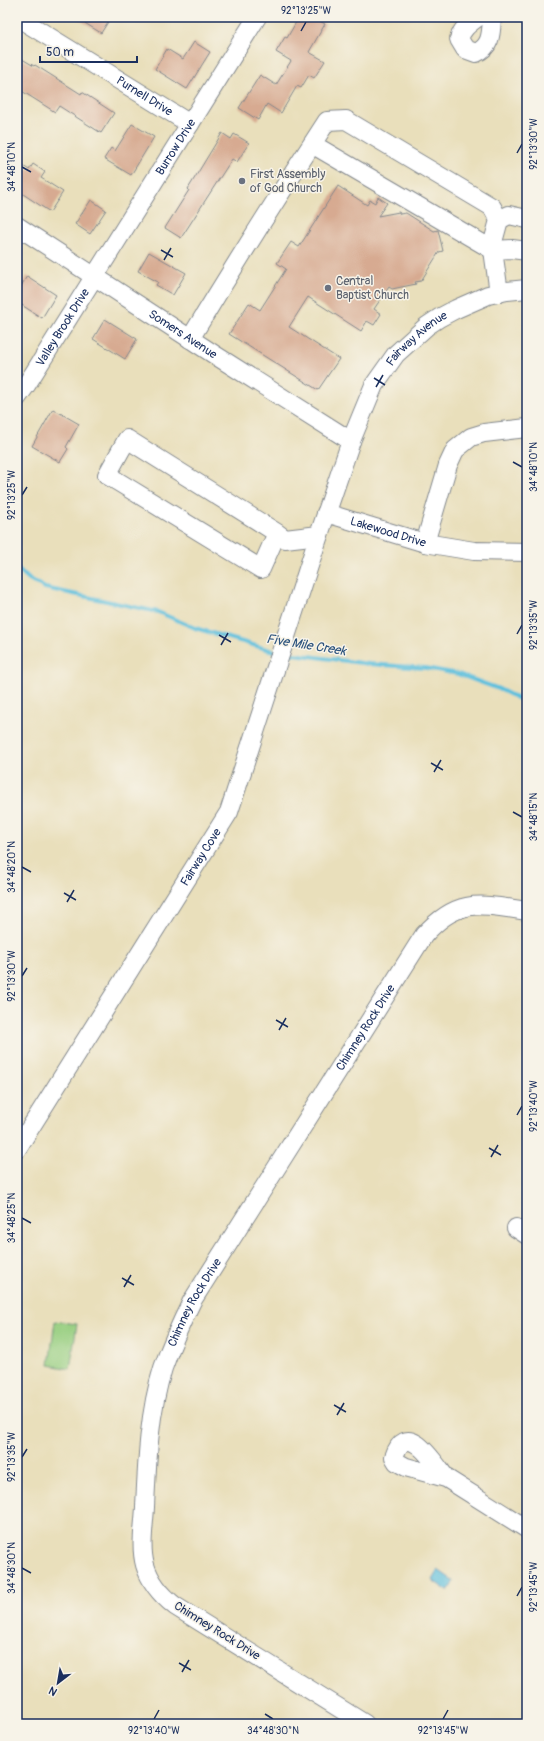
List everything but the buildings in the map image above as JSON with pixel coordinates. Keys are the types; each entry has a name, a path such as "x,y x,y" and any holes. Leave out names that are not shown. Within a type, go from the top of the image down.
{"street":[{"name":"Purnell Drive","path":"17,17 190,124"},
{"name":"Burrow Drive","path":"94,277 257,17"},
{"path":"478,17 465,27 461,32 460,39 465,49 476,53 486,45 490,38 492,17"},
{"path":"190,339 257,229 327,121 346,120 492,206 499,220 492,246 499,293"},
{"path":"312,144 492,250 512,249 527,251"},
{"path":"499,220 509,215 527,219"},
{"name":"Somers Avenue","path":"17,226 190,339 351,441"},
{"name":"Valley Brook Drive","path":"17,398 94,277"},
{"name":"Fairway Avenue","path":"351,441 374,386 396,354 428,326 439,318 472,301 499,293 527,289"},
{"path":"425,543 448,465 456,450 471,437 484,433 527,428"},
{"path":"277,533 261,569 107,475 127,439 277,533 285,539 319,535 351,441"},
{"name":"Lakewood Drive","path":"326,513 425,543 474,551 527,552"},
{"name":"Fairway Cove","path":"17,1149 229,812 319,535"},
{"name":"Chimney Rock Drive","path":"365,1724 175,1606 158,1590 152,1581 145,1564 142,1547 146,1488 155,1404 163,1369 175,1335 192,1301 424,935 444,916 465,907 490,905 527,911"},
{"path":"446,1478 527,1529"}],"green space":[{"path":"55,1321 77,1324 70,1369 49,1365"}],"water":[{"path":"438,1570 454,1581 448,1591 432,1580"}],"waterway":[{"name":"Five Mile Creek","path":"17,568 29,579 45,588 158,612 195,628 277,652"},
{"name":"Five Mile Creek","path":"286,653 369,664 426,668 458,674 499,689 527,703"}],"place":[{"name":"First Assembly of God Church","path":"242,181"},
{"name":"Central Baptist Church","path":"328,288"}]}
